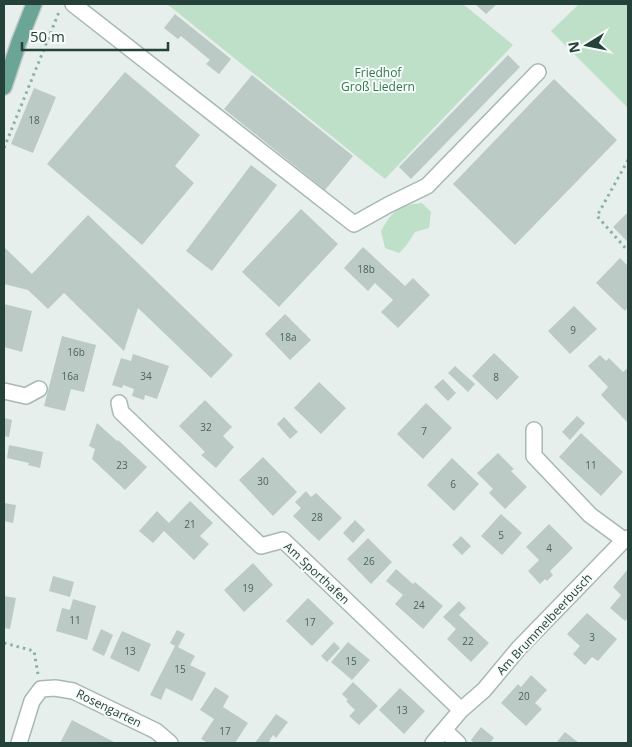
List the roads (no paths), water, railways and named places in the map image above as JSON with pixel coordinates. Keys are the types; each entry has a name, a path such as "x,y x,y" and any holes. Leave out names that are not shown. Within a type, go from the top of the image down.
{"main road":[{"path":"4,87 34,4"}],"street":[{"path":"73,4 354,224 388,204 427,186 538,72"},
{"path":"4,391 26,396 39,389"},
{"name":"Am Sporthafen","path":"119,403 121,412 261,546 283,540 461,710"},
{"path":"534,430 534,456 590,516 626,539"},
{"name":"Am Brummelbeerbusch","path":"461,710 484,690 519,648 626,539"},
{"name":"Rosengarten","path":"19,743 32,701 40,689 55,688 74,691 156,732 170,743"},
{"path":"433,743 461,710"},
{"path":"444,730 458,743"}],"park label":[{"name":"Friedhof Groß Liedern","path":"378,79"}]}
